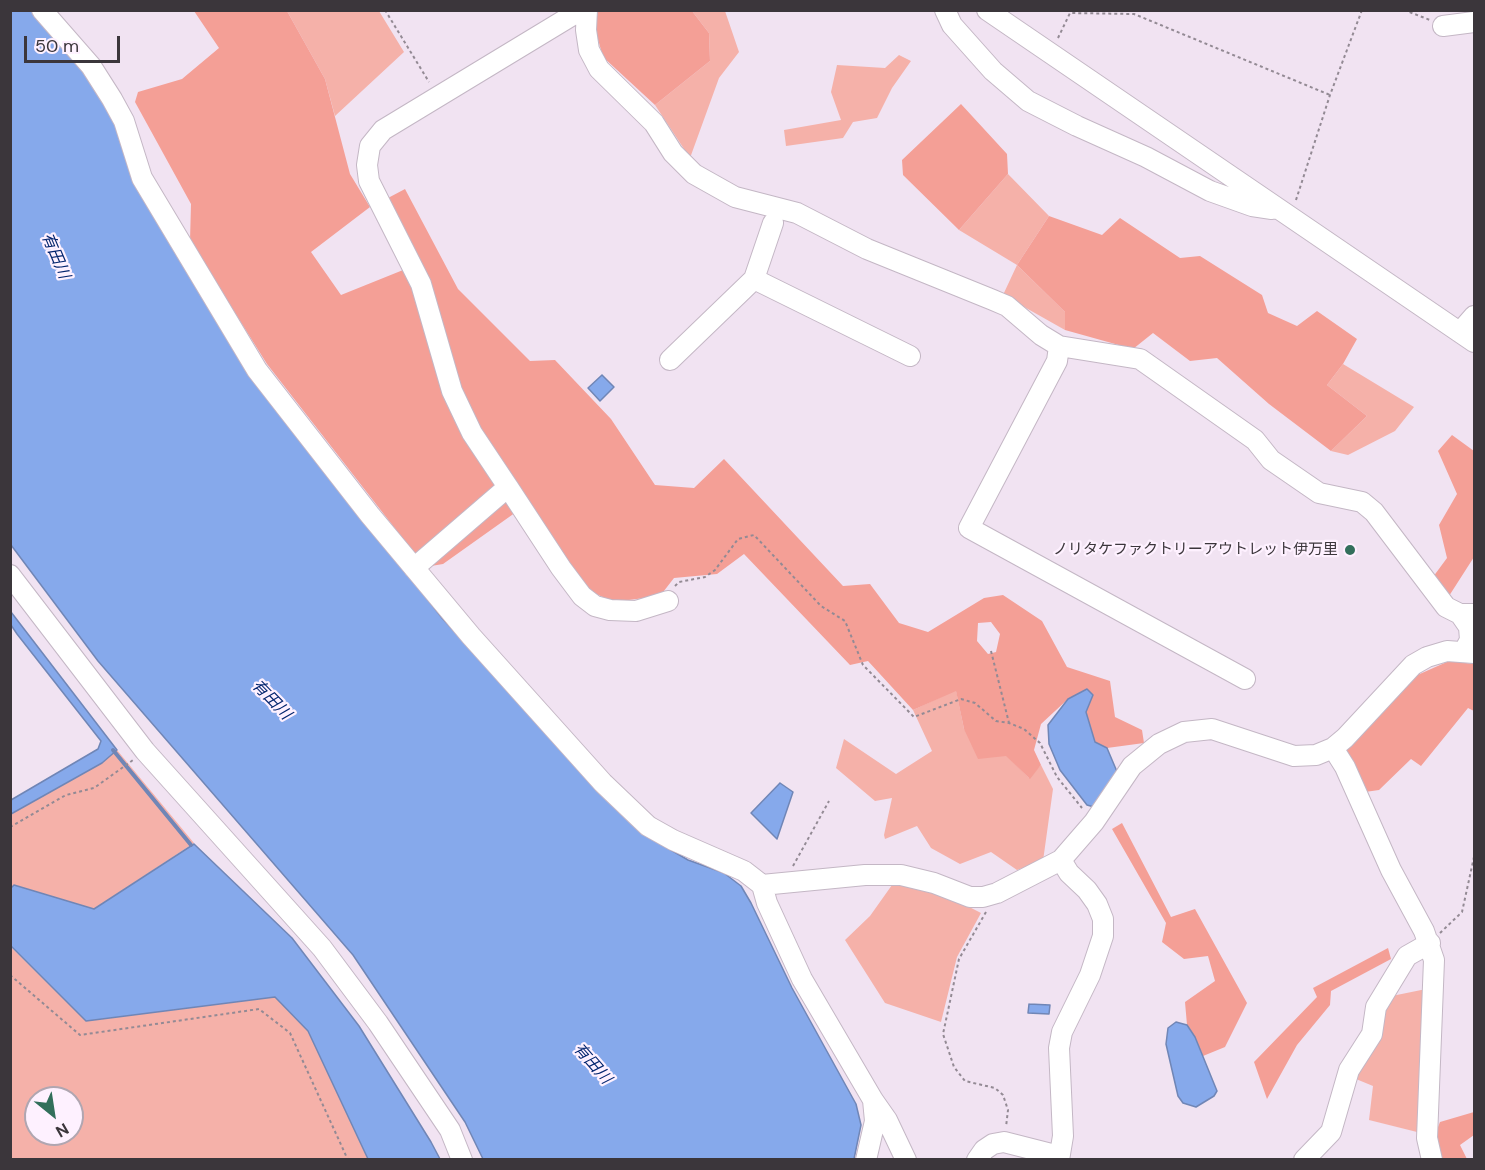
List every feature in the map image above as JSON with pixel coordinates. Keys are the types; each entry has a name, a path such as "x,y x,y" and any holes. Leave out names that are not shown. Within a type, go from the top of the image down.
{"street":[{"path":"42,10 91,66 112,99 124,121 142,178 257,370 414,568 471,636 603,783 648,826 770,885 865,875 902,875 934,883 970,897 997,893 1061,860 1094,822 1132,766 1159,744 1184,732 1212,729 1294,756 1316,755 1334,748 1345,738 1413,665 1427,657 1447,651 1469,652 1467,614 1446,607 1374,512 1362,502 1319,493 1271,460 1255,440 1140,359 1059,346 1041,335 1006,306 867,249 796,213 735,197 694,174 673,153 654,123 600,69 589,50 586,30 588,10"},
{"path":"581,10 383,130 370,146 367,165 369,181 422,284 452,391 472,433 561,568 582,596 595,606 610,610 636,611 668,601"},
{"path":"945,10 952,26 993,71 1028,101 1146,157 1210,191 1252,206 1286,214"},
{"path":"987,10 1467,337 1474,316"},
{"path":"1443,26 1474,22"},
{"path":"670,360 754,279 773,223"},
{"path":"754,279 910,356"},
{"path":"1059,346 1056,361 969,528 1245,679"},
{"path":"414,568 508,487"},
{"path":"10,575 145,751 322,948 378,1023 450,1130 462,1160"},
{"path":"1334,748 1345,767 1391,870 1430,943 1434,960 1434,993 1427,1138 1432,1160"},
{"path":"977,1160 984,1150 993,1144 1004,1142 1059,1158 1063,1136 1059,1048 1062,1032 1090,975 1103,936 1103,919 1097,904 1087,890 1069,873 1061,860"},
{"path":"770,885 767,903 802,979 887,1120 906,1160"},
{"path":"1304,1160 1331,1132 1349,1070 1372,1034 1376,1007 1407,956 1430,943"},
{"path":"866,1160 875,1121 873,1100"}],"path":[{"path":"385,10 438,97"},
{"path":"1286,214 1362,10"},
{"path":"1404,10 1443,26"},
{"path":"1051,54 1070,13 1134,14 1330,95"},
{"path":"668,601 670,590 679,582 705,577 715,570 738,539 754,535 821,606 845,621 863,665 914,717 961,699 975,703 996,721 1024,729 1040,743 1057,777 1094,822"},
{"path":"991,651 1009,723"},
{"path":"10,827 66,795 94,788 133,760"},
{"path":"770,885 794,865 829,801"},
{"path":"1430,943 1462,912 1474,857"},
{"path":"997,893 996,901 983,915 959,959 943,1034 954,1067 965,1081 994,1088 1004,1095 1008,1110 1004,1142"},
{"path":"10,975 80,1035 259,1009 290,1033 348,1160"}],"shaded area":[{"path":"194,11 287,11 325,79 350,174 370,207 311,252 341,295 418,264 388,198 405,189 458,289 530,361 555,360 611,419 655,485 694,488 724,459 843,586 870,584 899,623 928,632 984,598 1003,595 1042,621 1067,667 1110,681 1115,717 1142,730 1144,743 1107,748 1095,742 1085,712 1087,689 1068,699 1041,724 1034,750 1041,765 1030,779 1006,756 978,759 964,729 956,691 913,710 868,661 850,665 744,554 717,574 674,578 660,596 613,602 584,588 526,505 443,564 425,567 267,364 190,241 191,204 135,102 138,92 182,79 219,48","holes":["991,622 1000,634 996,652 988,654 977,641 978,623"]},
{"path":"287,11 379,11 404,52 335,116 325,79"},
{"path":"598,11 692,11 709,33 710,61 655,105 603,57 595,29"},
{"path":"692,11 725,11 739,52 719,78 690,158 655,105 710,61 709,33"},
{"path":"899,55 911,61 892,88 877,118 853,122 843,138 786,146 784,130 841,120 831,92 837,65 885,68"},
{"path":"961,104 1007,154 1008,174 959,230 903,175 902,160"},
{"path":"1008,174 1049,216 1017,265 959,230"},
{"path":"1049,216 1102,235 1120,218 1180,258 1200,256 1262,295 1268,313 1297,326 1317,311 1357,339 1343,364 1327,385 1367,416 1331,451 1269,404 1217,358 1190,361 1153,333 1133,349 1065,330 1065,312 1017,265"},
{"path":"1017,265 1065,312 1065,330 1003,295"},
{"path":"1343,364 1414,407 1395,431 1348,455 1331,451 1367,416 1327,385"},
{"path":"1452,435 1474,451 1474,557 1449,596 1433,577 1447,558 1439,525 1457,494 1438,451"},
{"path":"1449,661 1474,664 1474,711 1468,708 1421,766 1411,759 1379,790 1365,792 1346,751 1413,677"},
{"path":"956,690 964,729 1006,755 1029,778 1041,765 1053,789 1043,861 1017,870 991,852 960,864 931,848 917,826 885,839 892,798 875,801 836,768 844,739 896,774 932,751 913,710"},
{"path":"117,750 194,843 94,909 14,885 11,888 11,814 102,763"},
{"path":"1122,823 1171,917 1195,909 1247,1003 1225,1047 1203,1056 1187,1025 1185,1002 1215,981 1208,956 1184,959 1162,942 1166,923 1112,829"},
{"path":"892,885 928,886 981,913 957,957 941,1022 885,1003 845,940 870,916"},
{"path":"10,946 86,1021 275,997 308,1031 368,1159 11,1159"},
{"path":"1388,948 1391,959 1331,991 1330,1005 1297,1045 1267,1099 1254,1062 1317,997 1313,988"},
{"path":"1431,988 1421,1133 1369,1120 1373,1086 1356,1079 1374,1047 1387,997"},
{"path":"1474,1112 1474,1135 1460,1145 1467,1159 1442,1159 1434,1137 1440,1122"}],"water":[{"name":"有田川","path":"33,10 92,79 249,368 442,618 607,799 647,836 688,860 724,873 741,886 792,988 856,1104 861,1125 854,1159 483,1159 465,1122 353,955 98,661 11,545 10,11"},
{"path":"602,375 614,387 600,401 588,388"},
{"path":"11,612 117,750 102,763 11,814 11,800 98,749 101,741 17,634 11,625"},
{"path":"1087,689 1093,695 1086,712 1095,742 1107,748 1118,774 1094,807 1087,805 1060,770 1049,744 1048,725 1068,699"},
{"path":"780,783 793,792 777,839 751,813"},
{"path":"194,844 292,938 359,1026 440,1159 368,1159 308,1031 275,997 86,1021 11,946 11,888 14,885 94,909"},
{"path":"1029,1004 1050,1005 1049,1014 1028,1013"},
{"path":"1176,1022 1187,1025 1195,1037 1217,1091 1214,1096 1196,1107 1183,1103 1178,1096 1166,1044 1168,1028"}],"waterway":[{"path":"113,750 191,845"}],"place":[{"name":"ノリタケファクトリーアウトレット伊万里","path":"1350,550"}]}
